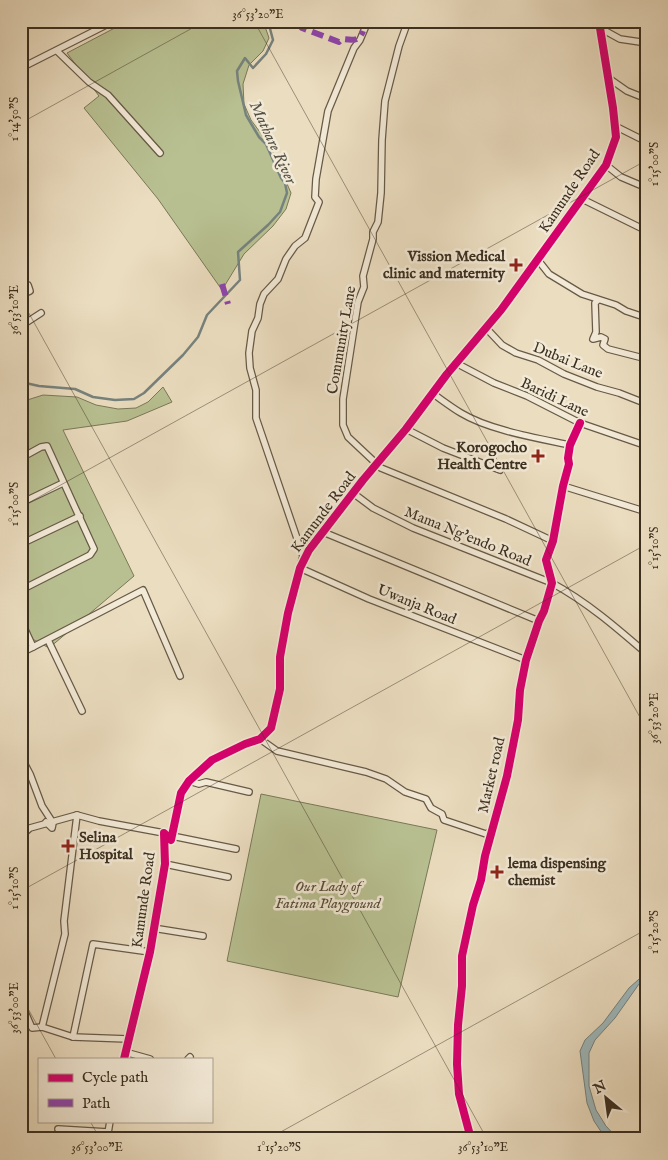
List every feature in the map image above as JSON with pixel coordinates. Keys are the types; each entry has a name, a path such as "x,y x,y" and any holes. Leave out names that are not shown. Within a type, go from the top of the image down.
{"street":[{"path":"21,68 114,21"},
{"path":"300,568 303,556 294,535 256,418 256,390 250,368 250,345 252,331 258,318 264,294 278,279 286,259 305,238 316,214 319,202 315,197 316,179 324,144 328,111 354,48 360,40 368,21"},
{"name":"Community Lane","path":"408,21 399,46 385,101 378,222 373,232 373,239 363,276 364,287 358,302 343,405 343,425 348,437 377,465 506,519 553,541"},
{"name":"Kamunde Road","path":"21,836 30,828 46,822 76,816 164,833 171,840 181,793 189,781 204,766 220,755 260,739 271,728 280,689 282,646 288,613 300,568 309,550 406,429 432,393 486,328 538,260 606,165 616,137 614,108 600,28 601,21"},
{"path":"600,28 620,39 647,43"},
{"path":"57,51 89,82 108,95 160,153"},
{"path":"607,76 627,91 647,99"},
{"path":"615,126 647,142"},
{"path":"606,165 621,177 647,188"},
{"path":"582,199 647,231"},
{"path":"538,260 549,274 582,294 647,318"},
{"path":"21,295 30,292 28,285"},
{"path":"598,300 595,303 596,332 593,338 601,337 605,339 603,345 608,349 647,359"},
{"path":"21,326 41,313"},
{"name":"Dubai Lane","path":"486,328 502,345 516,353 538,360 564,374 597,387 647,404"},
{"name":"Baridi Lane","path":"456,363 580,423 647,446"},
{"path":"432,393 462,414 478,421 521,434 570,445"},
{"name":"Market road","path":"471,1139 459,1094 457,1064 462,986 461,967 471,915 507,776 518,720 520,690 526,660 552,583 546,560 553,541 569,464 570,445 580,423"},
{"path":"406,429 443,448 500,470"},
{"path":"21,458 41,446 47,446 94,549 92,553 21,590"},
{"path":"21,503 64,483"},
{"path":"563,486 647,512"},
{"name":"Mama Ng'endo Road","path":"353,493 373,508 413,528 552,583 572,594 612,624 647,654"},
{"path":"21,544 80,516"},
{"path":"323,532 539,621"},
{"name":"Uwanja Road","path":"300,568 369,599 526,660"},
{"path":"21,653 143,590 180,676"},
{"path":"21,620 34,647"},
{"path":"48,640 82,711"},
{"path":"260,739 277,751 341,765 386,779 404,792 426,799 431,808 442,814 444,820 486,834 492,831"},
{"path":"21,757 30,774 42,806 52,822 52,828 46,822"},
{"path":"189,781 199,784 206,782 248,792"},
{"path":"42,1027 65,934 64,921 76,816"},
{"name":"Kamunde Road","path":"124,1058 150,952 165,864 164,833"},
{"path":"172,836 236,849"},
{"path":"165,864 228,877"},
{"path":"153,928 203,936"},
{"path":"73,1037 93,944 150,952"},
{"path":"21,1003 32,1028 42,1027 73,1037 128,1039"},
{"path":"125,1052 146,1058"},
{"path":"107,1139 110,1122"},
{"path":"58,1130 108,1132"}],"green space":[{"path":"128,21 263,21 269,38 263,51 249,65 243,84 244,104 251,120 271,147 291,193 286,209 273,226 244,254 222,290 158,199 84,108 99,96 67,53"},
{"path":"163,387 172,402 127,421 63,430 134,576 49,648 27,636 21,625 21,402 43,395 77,397 96,405 118,409 136,408 148,402"},
{"name":"Our Lady of Fatima Playground","path":"261,794 437,830 398,997 227,961"}],"water":[{"path":"647,825 647,865 643,842"},
{"path":"647,972 647,978 639,984 615,1018 595,1040 589,1053 589,1086 596,1110 606,1126 618,1139 608,1139 594,1121 587,1103 580,1051 585,1040 603,1023 629,988"}],"waterway":[{"name":"Mathare River","path":"21,382 39,386 75,389 93,397 115,400 134,399 144,393 183,355 198,337 207,315 240,280 238,252 280,212 287,193 285,183 266,144 259,137 246,115 238,81 237,71 245,58 253,68 266,54 273,40 268,21"}],"marked path":[{"path":"304,21 302,28 339,42 342,39 357,39 363,31"},
{"path":"222,284 228,304"}],"cycle path":[{"path":"124,1058 150,952 165,864 164,833 171,840 181,793 189,781 212,760 260,739 271,728 280,689 280,657 288,613 300,568 309,550 363,480 406,429 447,374 501,310 606,165 616,137 600,28 601,21"},
{"path":"471,1139 459,1094 457,1064 462,956 485,856 507,776 518,720 520,690 526,660 552,583 546,560 553,541 569,464 570,445 580,423"}],"place":[{"name":"Vission Medical clinic and maternity","path":"516,265"},
{"name":"Korogocho Health Centre","path":"538,456"},
{"name":"Selina Hospital","path":"68,846"},
{"name":"lema dispensing chemist","path":"497,872"}]}
